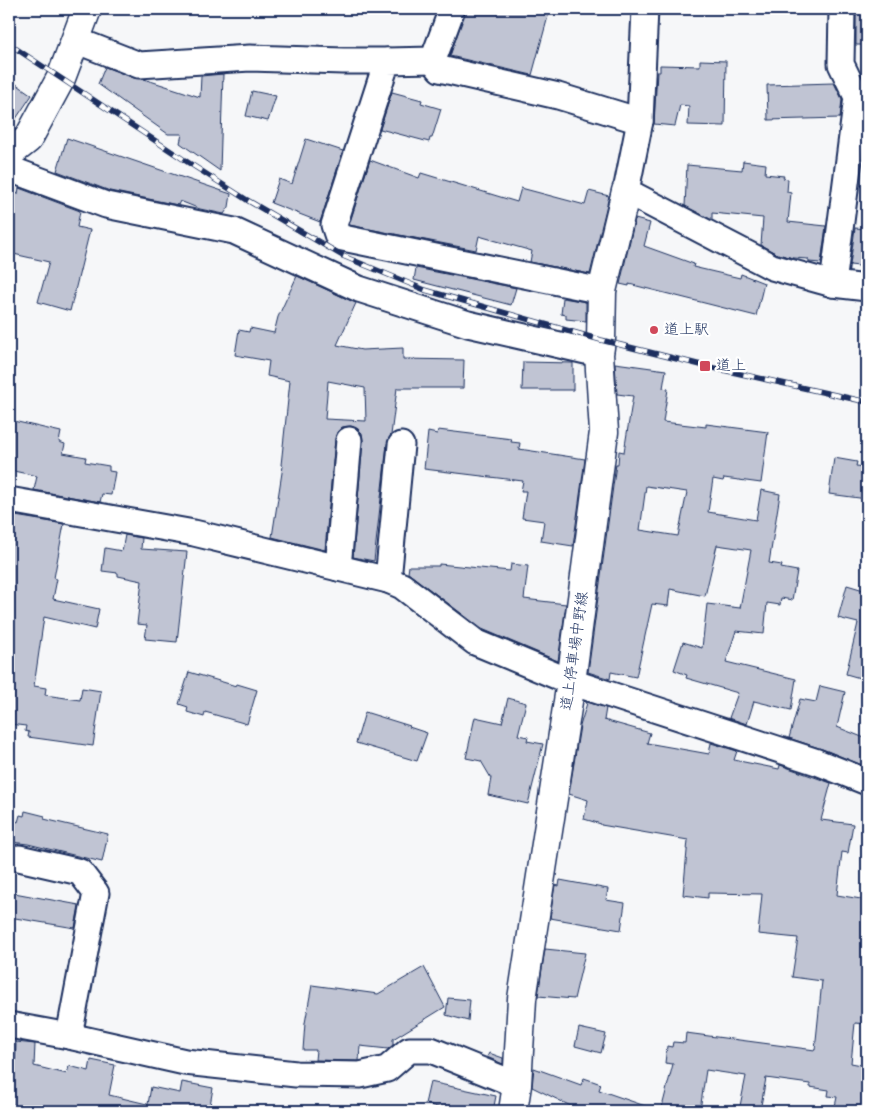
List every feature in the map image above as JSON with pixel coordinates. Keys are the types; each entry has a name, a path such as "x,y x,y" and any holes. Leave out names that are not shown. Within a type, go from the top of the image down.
{"main road":[{"path":"9,154 28,139 61,78 87,9"},
{"name":"道上停車場中野線","path":"515,1098 522,998 572,682 604,432 599,354 602,292 626,191"}],"street":[{"path":"433,60 452,9"},
{"path":"645,9 640,121 626,191 772,267 832,284 867,288"},
{"path":"832,284 857,97 841,64 842,9"},
{"path":"75,40 139,65 250,58 343,62 433,60"},
{"path":"387,60 334,225 338,237 602,292"},
{"path":"433,60 440,69 558,96 640,121"},
{"path":"9,167 15,171 106,205 234,231 359,289 468,324 599,354"},
{"path":"338,568 349,440"},
{"path":"388,580 401,445"},
{"path":"9,500 194,533 388,580 402,586 475,642 572,682 818,762 867,782"},
{"path":"19,858 80,872 96,893 69,1036"},
{"path":"9,1025 69,1036 185,1062 296,1074 360,1075 387,1069 409,1050 431,1050 515,1098"}],"building":[{"path":"466,9 550,9 532,75 450,56"},
{"path":"856,9 867,9 867,45 856,45"},
{"path":"700,60 726,61 725,126 688,125 689,106 680,105 675,126 654,124 657,72 660,72 660,65 700,66"},
{"path":"105,67 134,78 144,79 200,97 201,76 223,74 220,171 180,143 182,134 168,134 98,84"},
{"path":"9,79 32,95 9,129"},
{"path":"834,83 842,99 840,118 768,120 767,85"},
{"path":"252,91 276,96 268,121 246,116"},
{"path":"392,92 422,100 421,103 441,109 429,142 380,129"},
{"path":"67,138 231,194 229,207 224,214 200,209 180,201 178,205 110,191 57,171"},
{"path":"306,139 343,151 320,222 271,203 279,179 292,184"},
{"path":"370,160 419,178 421,173 517,202 521,188 585,205 589,191 609,196 590,274 530,262 532,251 479,236 476,250 349,225"},
{"path":"743,161 766,164 765,174 784,176 783,178 788,179 787,192 791,193 788,222 826,226 821,263 777,254 761,245 763,218 712,213 712,220 685,206 687,165 742,170"},
{"path":"19,188 80,211 77,227 90,230 70,311 38,302 49,262 9,253 9,192 18,194"},
{"path":"635,219 650,223 644,246 694,264 693,267 740,278 741,274 764,283 756,316 629,284 629,286 620,284"},
{"path":"855,228 867,229 867,267 850,265"},
{"path":"416,268 516,288 511,305 414,280"},
{"path":"297,276 356,303 337,345 362,350 403,348 403,359 464,360 463,388 397,388 391,435 387,444 374,561 353,557 363,441 362,433 351,426 342,427 337,432 335,439 325,550 272,537 283,466 281,465 290,381 267,376 269,361 235,355 239,330 249,332 250,328 274,333 278,317","holes":["328,381 365,388 366,421 325,419"]},
{"path":"563,298 586,302 586,321 566,319 566,315 561,314"},
{"path":"523,362 573,363 573,390 522,390"},
{"path":"615,363 666,370 663,388 668,389 663,422 706,427 706,424 768,432 761,483 724,478 723,481 713,479 708,512 756,520 761,490 780,494 769,563 782,565 781,568 797,571 792,600 781,598 780,605 767,603 764,634 736,631 726,662 796,679 791,710 754,701 747,724 729,718 738,693 686,678 687,675 674,670 683,642 702,648 707,604 740,608 751,550 717,545 705,596 670,589 668,606 652,604 636,677 611,672 610,679 588,672 616,464 618,464 619,451 624,452 633,396 617,394","holes":["646,486 687,492 678,536 640,530"]},
{"path":"9,420 61,432 59,442 65,444 63,453 86,457 85,462 109,466 109,471 115,472 111,495 102,494 100,502 34,490 37,476 9,470"},
{"path":"438,430 512,439 511,442 520,443 519,449 585,459 573,546 541,541 544,521 522,518 526,491 521,491 523,481 424,469 428,432 437,434"},
{"path":"834,458 857,462 856,466 867,467 867,499 829,494"},
{"path":"9,515 64,524 54,578 57,579 53,599 99,609 95,629 44,617 34,686 46,688 45,695 80,700 82,688 101,691 93,746 28,737 29,732 25,731 26,726 9,724"},
{"path":"125,535 142,538 141,549 187,552 177,642 145,639 147,625 137,624 142,581 118,576 118,573 102,571 105,548 122,551"},
{"path":"439,564 510,571 511,564 528,566 524,599 566,604 558,661 482,629 408,573 409,566 439,566"},
{"path":"847,585 867,591 867,680 846,674 858,623 838,618"},
{"path":"189,672 236,686 237,684 257,690 247,724 205,712 204,717 187,712 188,707 179,704"},
{"path":"820,686 845,692 837,727 867,739 867,767 789,738 800,699 816,702"},
{"path":"508,698 526,703 518,735 528,737 527,741 543,744 528,804 488,795 491,778 481,761 466,758 475,717 502,723"},
{"path":"584,701 606,708 604,720 650,733 647,743 709,754 711,743 737,751 734,760 779,769 780,765 831,783 821,820 853,824 848,853 842,852 837,895 867,900 867,1024 855,1023 851,1063 867,1066 867,1111 834,1111 837,1097 828,1096 829,1090 810,1087 810,1084 766,1078 760,1111 739,1111 746,1076 706,1070 700,1110 691,1108 690,1111 661,1111 673,1064 665,1063 667,1046 672,1047 673,1042 685,1043 686,1033 815,1050 822,981 792,977 798,938 758,934 762,894 708,893 708,898 683,895 688,840 601,825 584,819 588,800 569,794 580,726 587,703"},
{"path":"365,712 427,733 417,761 356,743"},
{"path":"25,811 45,816 44,819 108,834 102,862 28,844 11,842 16,821 18,822 20,815 24,816"},
{"path":"560,880 608,889 606,900 625,903 621,930 550,918 555,885 559,886"},
{"path":"9,892 79,905 75,928 9,917"},
{"path":"545,949 585,953 574,999 538,996"},
{"path":"424,967 445,1007 393,1039 393,1045 388,1049 360,1046 359,1061 315,1060 316,1050 303,1050 305,1023 312,985 378,994"},
{"path":"448,998 470,1000 468,1021 446,1015"},
{"path":"579,1028 606,1034 601,1053 575,1046"},
{"path":"16,1042 35,1044 34,1066 67,1074 69,1066 89,1071 91,1060 115,1065 109,1095 147,1104 147,1110 151,1087 180,1093 182,1082 213,1088 209,1111 9,1111 9,1067 15,1068"},
{"path":"489,1053 503,1058 503,1064 487,1057"},
{"path":"534,1068 581,1085 584,1078 601,1084 599,1090 651,1108 650,1111 581,1111 532,1087"},
{"path":"430,1082 496,1096 493,1111 441,1111 442,1108 425,1104"}],"railway":[{"path":"9,44 247,200 343,256 425,290 601,340 705,366 867,402"}],"place":[{"name":"道上駅","path":"654,330"},
{"name":"道上","path":"705,366"}]}
